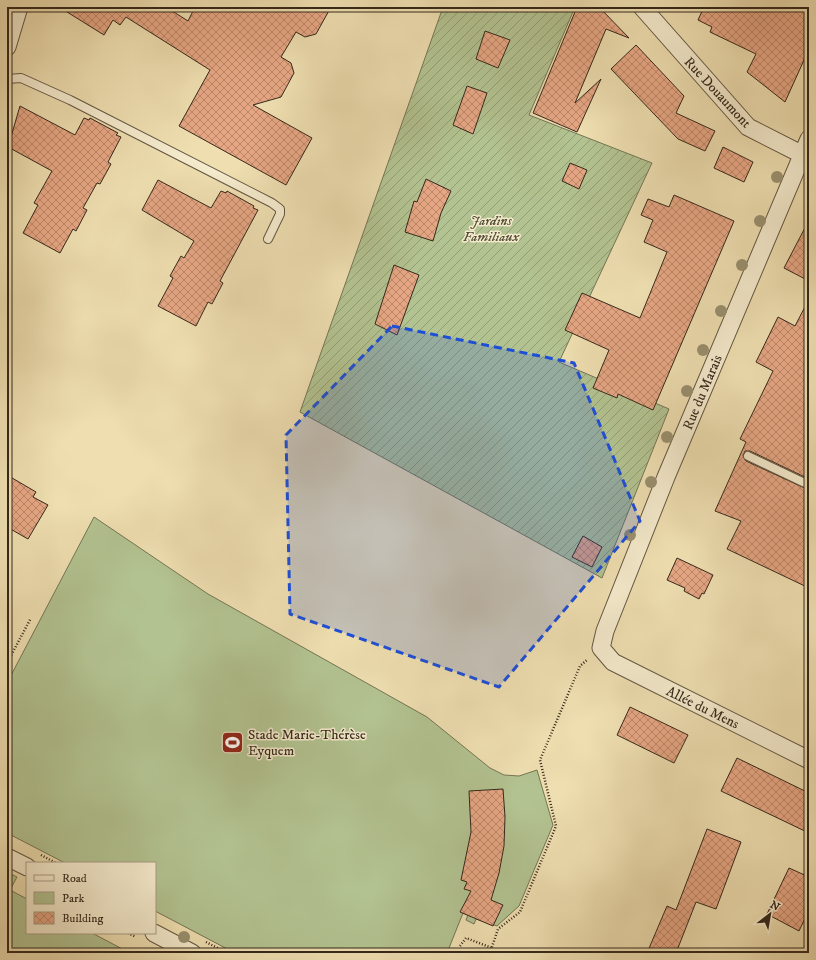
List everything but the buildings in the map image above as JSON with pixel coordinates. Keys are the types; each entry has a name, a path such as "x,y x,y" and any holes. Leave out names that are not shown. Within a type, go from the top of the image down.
{"street":[{"path":"7,47 19,7"},
{"name":"Rue Douaumont","path":"642,7 748,127 806,156"},
{"name":"Rue du Marais","path":"601,648 605,631 666,477 806,156 809,139"},
{"name":"Allée du Mens","path":"601,648 613,662 809,760"},
{"path":"7,857 26,866"},
{"path":"156,934 192,953"}],"lane":[{"path":"7,79 21,78 70,100 272,203 280,209 280,214 268,239"},
{"path":"748,456 809,485"}],"path":[{"path":"7,663 31,618"},
{"path":"490,953 498,929 520,912 556,826 540,760 580,666 601,648"},
{"path":"460,946 466,938 492,948"}],"highlighted area":[{"path":"392,326 574,363 640,521 499,687 290,614 286,435"}],"green space":[{"name":"Jardins Familiaux","path":"443,7 575,7 529,115 652,163 559,362 669,409 602,578 300,412"},
{"name":"Stade Marie-Thérèse Eyquem","path":"94,517 208,594 427,717 490,768 504,775 519,776 537,770 553,825 519,906 497,926 476,919 474,924 466,920 468,915 463,913 447,953 235,953 156,912 156,862 63,862 7,833 7,683"},
{"path":"7,872 17,877 10,890 26,898 26,934 94,934 130,953 7,953"}],"place":[{"name":"Stade Marie-Thérèse Eyquem","path":"233,742"}]}
